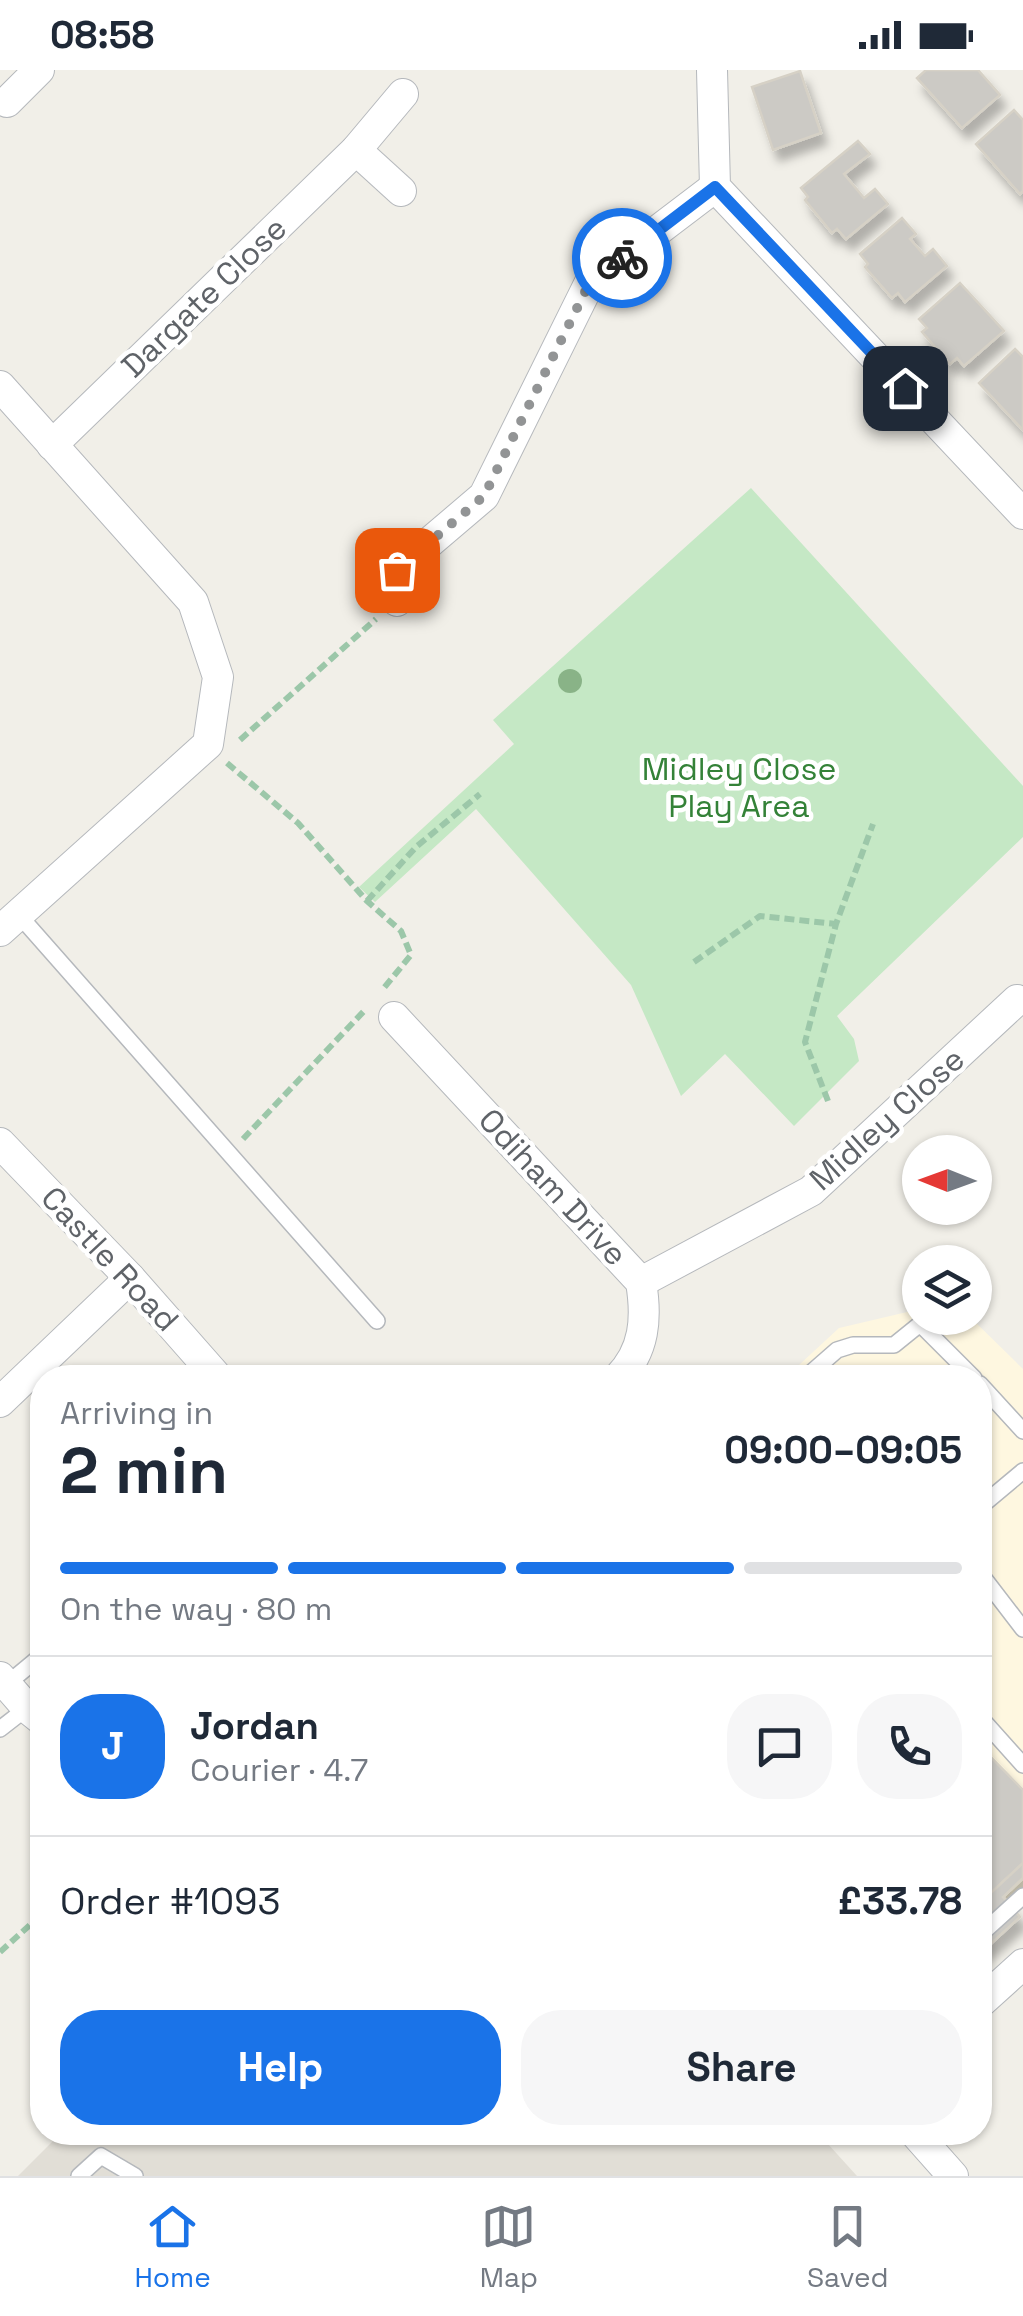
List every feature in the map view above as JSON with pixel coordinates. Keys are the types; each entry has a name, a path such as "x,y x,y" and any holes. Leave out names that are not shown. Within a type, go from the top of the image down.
{"street":[{"path":"6,102 39,70"},
{"path":"712,70 715,187 1023,514"},
{"name":"Dargate Close","path":"52,444 356,150 403,94"},
{"path":"356,150 401,191"},
{"path":"397,601 397,570 484,496 590,282 715,187"},
{"path":"0,386 192,602 218,677 214,751 9,923"},
{"name":"Midley Close","path":"641,1282 811,1191 1017,1000"},
{"name":"Odiham Drive","path":"394,1017 641,1282 645,1306 638,1351 628,1365"},
{"name":"Castle Road","path":"0,1142 207,1365"},
{"path":"39,1365 130,1278"},
{"path":"0,1402 30,1373"},
{"path":"4,1680 30,1709"},
{"path":"992,1991 1023,1964"},
{"path":"926,2145 954,2176"}],"lane":[{"path":"9,923 228,1154 377,1321"},
{"path":"819,1365 836,1350 853,1345 894,1345 920,1324 960,1365"},
{"path":"992,1398 1023,1431"},
{"path":"992,1497 1023,1471"},
{"path":"992,1588 1023,1628"},
{"path":"4,1680 30,1662"},
{"path":"0,1730 30,1716"},
{"path":"992,1731 1023,1765"},
{"path":"992,1924 1023,1896"},
{"path":"79,2176 101,2156 135,2176"}],"path":[{"path":"228,1154 374,1000 411,955 401,932 367,901 298,823 214,751 397,601"},
{"path":"367,901 416,847 480,794"},
{"path":"828,1100 805,1042 836,924 873,824"},
{"path":"694,962 760,916 836,924"},
{"path":"0,1952 30,1925"}],"shaded area":[{"path":"902,1313 902,1335 988,1335 1023,1369 1023,1899 992,1926 992,1365 799,1365 839,1328"},
{"path":"49,2145 829,2145 857,2176 18,2176"}],"green space":[{"name":"Midley Close Play Area","path":"751,488 1023,786 1023,837 837,1016 854,1039 859,1061 794,1126 725,1054 681,1096 631,985 476,809 375,902 359,887 514,744 493,720"}],"building":[{"path":"926,70 978,70 1000,95 962,128 917,78"},
{"path":"800,71 821,133 773,150 752,87"},
{"path":"1014,110 1023,120 1020,194 976,144"},
{"path":"858,141 870,154 844,174 864,198 875,189 888,204 846,239 837,229 832,233 805,200 808,197 801,188"},
{"path":"902,218 916,234 910,239 925,256 933,249 947,266 905,302 898,293 892,298 865,267 868,264 860,254"},
{"path":"960,283 1004,331 964,366 957,358 950,364 922,332 927,328 919,319"},
{"path":"1015,349 1023,357 1023,430 979,383"},
{"path":"992,1758 1023,1790 1023,1863 992,1892"},
{"path":"1023,1863 1023,1878 1003,1897 1020,1917 992,1943 992,1892"}],"way so far":[{"path":"397,570 484,496 590,282 622,258"}],"route":[{"path":"622,258 715,187 905,388"}]}
